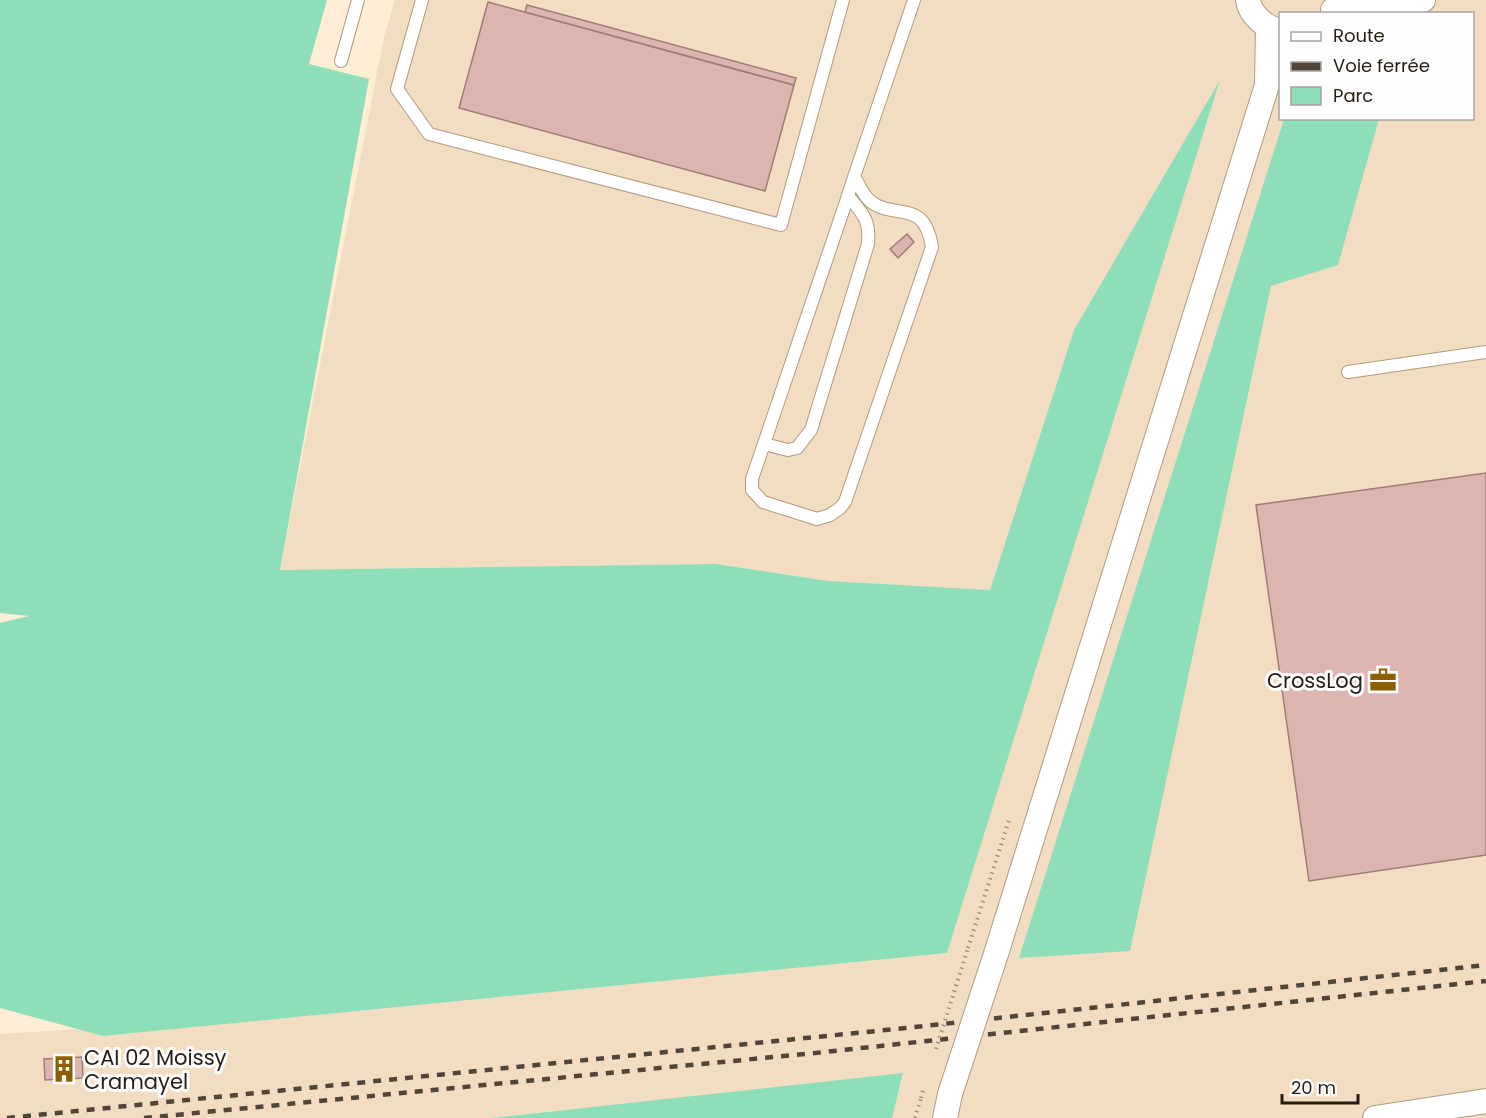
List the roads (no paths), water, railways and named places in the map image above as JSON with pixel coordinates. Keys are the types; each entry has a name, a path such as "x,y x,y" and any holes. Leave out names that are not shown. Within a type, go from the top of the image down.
{"street":[{"path":"945,1118 950,1094 996,954 1267,86 1274,29 1249,7 1248,0"},
{"path":"1333,8 1352,2 1423,0"},
{"path":"1267,86 1279,65"},
{"path":"1375,1118 1486,1101"}],"lane":[{"path":"341,61 358,0"},
{"path":"422,0 397,89 429,134 781,225 843,0"},
{"path":"854,177 869,200 880,206 904,211 922,220 929,231 932,247 846,502 830,515 817,519 763,502 752,490 752,479 848,196 854,177 914,0"},
{"path":"764,444 788,450 797,448 811,430 868,244 870,230 867,220 848,196"},
{"path":"1348,372 1486,352"}],"railway":[{"path":"7,1118 906,1028 1486,965"},
{"path":"144,1118 815,1053 1486,981"}],"place":[{"name":"CrossLog","path":"1383,680"},
{"name":"CAI 02 Moissy Cramayel","path":"64,1069"}]}
